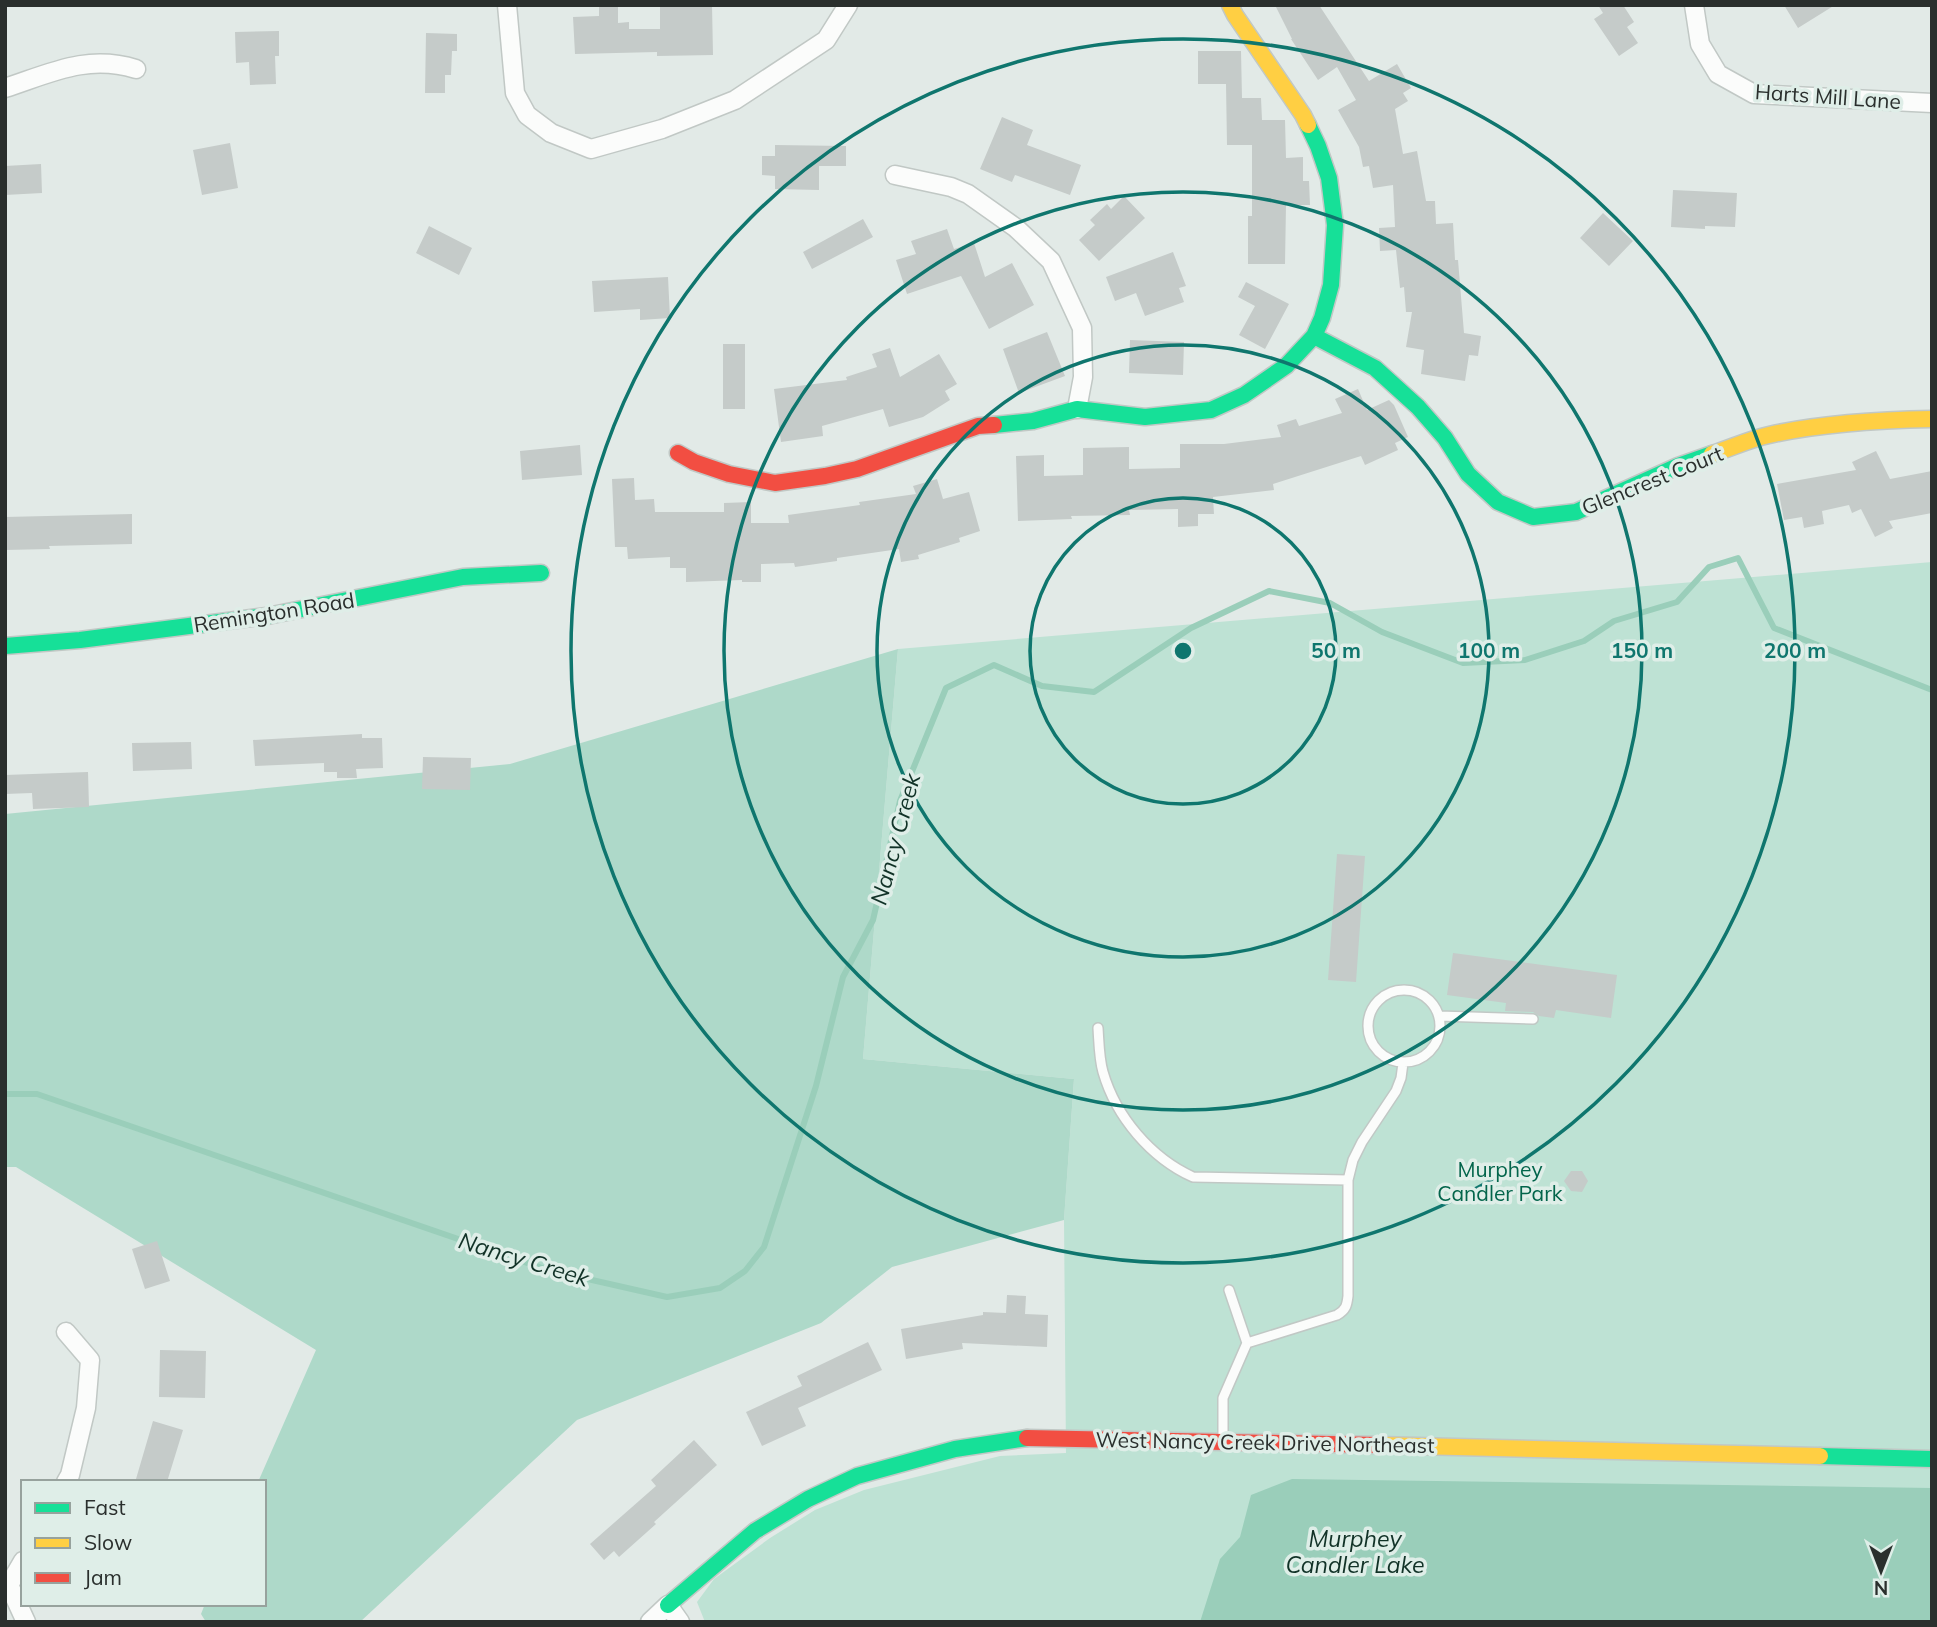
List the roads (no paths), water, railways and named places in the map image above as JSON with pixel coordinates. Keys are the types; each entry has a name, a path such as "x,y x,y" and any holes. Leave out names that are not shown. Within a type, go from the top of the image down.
{"street":[{"path":"507,5 515,93 527,115 551,133 591,149 662,129 735,100 826,40 848,5"},
{"path":"678,453 694,462 729,474 775,483 825,476 857,469 978,426 1033,421 1077,409 1145,417 1211,410 1244,395 1286,366 1314,336 1331,285 1335,225 1329,178 1303,115 1230,5"},
{"name":"Harts Mill Lane","path":"1694,5 1700,44 1718,74 1754,94 1932,103"},
{"path":"5,88 68,67 105,62 136,69"},
{"path":"895,175 951,187 968,194 1016,228 1051,261 1082,328 1083,377 1077,409"},
{"name":"Glencrest Court","path":"1314,336 1375,368 1418,407 1445,438 1468,474 1497,502 1533,517 1576,512 1678,466 1767,435 1824,426 1932,419"},
{"name":"Remington Road","path":"5,646 267,616 463,578 541,573"},
{"path":"66,1332 90,1360 86,1408 67,1480"},
{"name":"West Nancy Creek Drive Northeast","path":"650,1622 755,1531 808,1499 857,1476 955,1449 1032,1437 1932,1458"},
{"path":"21,1563 7,1583 26,1622"},
{"path":"668,1605 680,1622"}],"lane":[{"path":"1396,991 1420,993 1430,1000 1439,1016 1440,1035 1435,1047 1427,1056 1415,1062 1402,1063 1381,1055 1368,1035 1370,1012 1385,995 1396,991"},
{"path":"1439,1016 1533,1019"},
{"path":"1098,1028 1102,1071 1117,1104 1135,1131 1162,1159 1175,1168 1194,1177 1349,1180"},
{"path":"1247,1343 1337,1315 1347,1306 1349,1180 1353,1160 1396,1091 1401,1078 1402,1063"},
{"path":"1223,1441 1223,1398 1247,1343 1228,1290"}],"water":[{"name":"Murphey Candler Lake","path":"1292,1479 1932,1488 1932,1622 1200,1622 1220,1559 1240,1537 1251,1495"}],"waterway":[{"name":"Nancy Creek","path":"5,1094 37,1094 548,1270 667,1297 720,1288 745,1271 764,1247 816,1086 843,977 873,920 900,801 946,688 994,665 1042,686 1094,692 1191,628 1269,591 1330,603 1382,632 1463,663 1525,660 1584,641 1614,621 1677,602 1709,567 1738,558 1774,628 1932,690"}],"park label":[{"name":"Murphey Candler Park","path":"1500,1181"}]}
